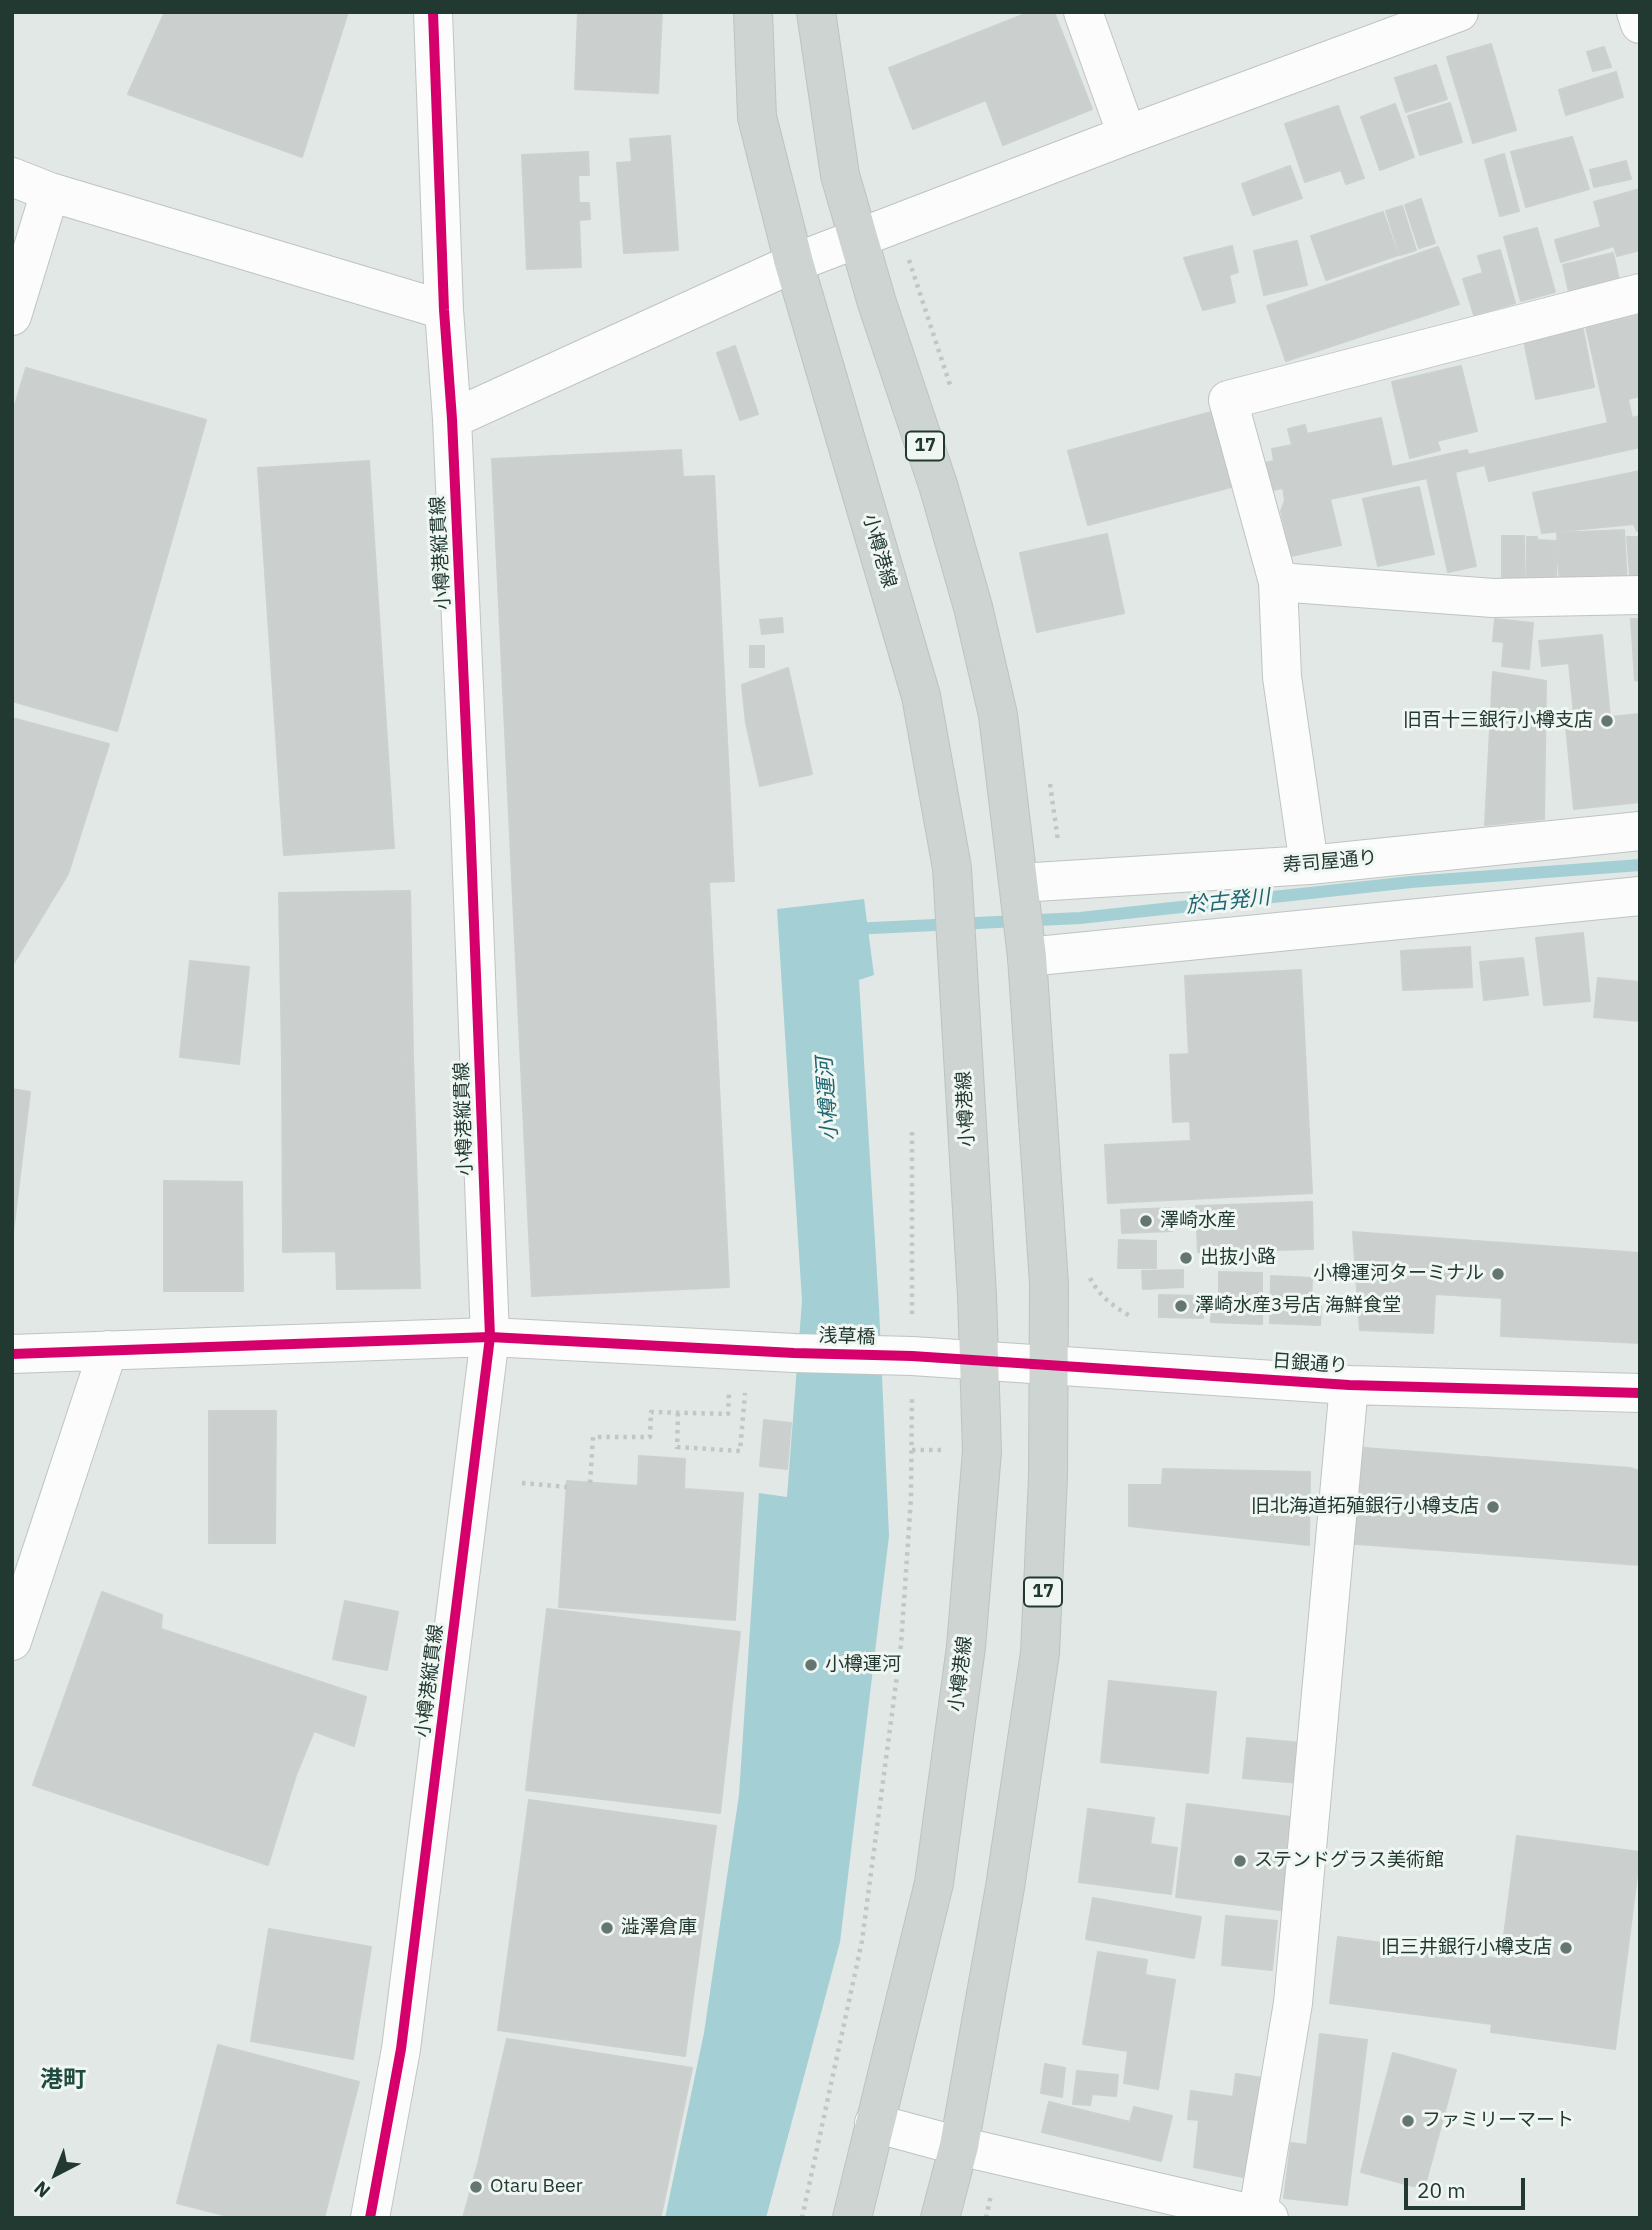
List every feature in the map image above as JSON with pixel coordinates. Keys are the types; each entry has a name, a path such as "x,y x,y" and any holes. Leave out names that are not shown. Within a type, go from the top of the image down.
{"main road":[{"name":"小樽港線","path":"753,12 757,117 794,263 921,696 951,868 977,1296 982,1451 966,1647 943,1817 934,1883 852,2218"},
{"name":"17","path":"816,12 840,175 877,303 939,488 973,607 998,715 1027,957 1049,1284 1048,1477 1040,1653 1006,1887 959,2146 940,2218"}],"street":[{"name":"小樽港縦貫線","path":"370,2218 401,2049 489,1337 433,12"},
{"path":"1083,12 1127,135"},
{"path":"452,419 794,263 1127,135 1459,12"},
{"path":"1636,12 1640,24"},
{"path":"12,177 50,192 444,310"},
{"path":"12,316 50,192"},
{"path":"1309,865 1282,677 1278,582 1228,400 1640,293"},
{"path":"1278,582 1493,598 1640,595"},
{"name":"寿司屋通り","path":"1020,883 1309,865 1640,831"},
{"path":"1027,957 1640,895"},
{"name":"浅草橋","path":"12,1354 489,1337 978,1360"},
{"path":"12,1641 108,1350"},
{"name":"日銀通り","path":"978,1360 1349,1385 1640,1393"},
{"path":"874,2123 959,2146 1261,2217 1293,2003 1349,1385"}],"path":[{"path":"802,2218 862,1941 901,1645 911,1497 912,1450 905,1356 912,1132"},
{"path":"590,1483 593,1437 650,1437 651,1412 728,1414 729,1392"},
{"path":"678,1413 677,1447 740,1451 745,1393"},
{"path":"912,1450 943,1450"},
{"path":"522,1483 567,1487"}],"water":[{"name":"小樽運河","path":"864,899 874,975 859,980 879,1307 889,1536 840,1942 766,2218 665,2218 704,2033 739,1795 759,1493 787,1497 802,1301 777,909"}],"building":[{"path":"165,12 348,12 302,157 128,94"},
{"path":"578,12 662,12 658,93 575,89"},
{"path":"1030,12 1054,12 1092,109 1003,145 986,100 913,129 889,68"},
{"path":"1491,44 1516,130 1473,143 1447,57"},
{"path":"1604,47 1611,67 1593,71 1587,52"},
{"path":"1436,65 1447,99 1406,112 1395,78"},
{"path":"1616,72 1623,97 1566,115 1559,90"},
{"path":"1450,103 1462,142 1420,155 1408,116"},
{"path":"1395,104 1414,157 1380,170 1361,117"},
{"path":"1338,106 1364,178 1346,184 1341,170 1305,182 1285,124"},
{"path":"670,136 678,250 624,253 617,163 632,162 630,139"},
{"path":"1572,137 1589,189 1526,207 1511,152"},
{"path":"588,152 589,175 578,175 579,203 589,203 590,219 579,220 581,267 527,269 522,155"},
{"path":"1504,154 1519,211 1500,216 1485,160"},
{"path":"1626,161 1631,179 1594,187 1590,170"},
{"path":"1290,166 1302,198 1253,215 1242,184"},
{"path":"1640,189 1640,250 1617,256 1614,246 1561,262 1555,240 1601,227 1594,202"},
{"path":"1421,199 1435,243 1419,248 1405,205"},
{"path":"1402,206 1416,250 1400,255 1386,211"},
{"path":"1383,212 1398,255 1326,280 1311,236"},
{"path":"1537,228 1555,292 1521,301 1504,237"},
{"path":"1297,241 1307,285 1264,295 1254,251"},
{"path":"1232,246 1238,272 1229,275 1235,302 1203,310 1184,258"},
{"path":"1438,247 1459,304 1286,361 1267,306"},
{"path":"1500,250 1515,303 1474,315 1463,279 1483,273 1478,256"},
{"path":"1613,253 1619,280 1569,292 1563,265"},
{"path":"1640,315 1640,396 1628,399 1632,418 1640,416 1640,447 1489,481 1485,465 1455,472 1476,566 1448,572 1427,478 1330,499 1341,545 1291,556 1281,511 1285,500 1283,488 1262,492 1256,465 1274,461 1272,449 1292,445 1288,429 1305,425 1307,434 1381,418 1392,467 1467,450 1468,455 1608,423 1586,327"},
{"path":"1582,325 1594,387 1536,399 1523,336"},
{"path":"735,346 758,414 740,420 717,353"},
{"path":"1461,366 1477,431 1437,441 1440,450 1410,458 1392,382"},
{"path":"26,368 206,420 117,731 12,701 12,415"},
{"path":"1215,411 1235,486 1088,525 1068,451"},
{"path":"681,450 683,477 714,476 734,881 709,882 729,1287 532,1296 492,459"},
{"path":"369,461 394,848 284,855 258,468"},
{"path":"1640,471 1640,530 1637,531 1634,524 1542,533 1533,493"},
{"path":"1419,487 1434,554 1378,566 1363,499"},
{"path":"1624,530 1627,585 1560,588 1557,533"},
{"path":"1107,534 1124,613 1037,632 1020,553"},
{"path":"1502,536 1524,536 1524,586 1502,586"},
{"path":"1527,537 1557,541 1556,586 1526,586"},
{"path":"1627,537 1640,537 1640,588 1631,589"},
{"path":"782,618 783,632 762,634 760,620"},
{"path":"1495,619 1533,623 1529,669 1502,666 1504,642 1493,641"},
{"path":"1631,619 1640,619 1640,681 1635,680"},
{"name":"旧百十三銀行小樽支店","path":"1602,635 1610,717 1640,714 1640,802 1574,809 1566,726 1575,725 1569,663 1542,666 1539,641"},
{"path":"750,646 764,646 764,667 750,667"},
{"path":"788,668 812,774 760,786 746,723 742,685"},
{"path":"1493,672 1546,681 1544,819 1485,825"},
{"path":"12,718 109,744 68,874 12,966"},
{"path":"410,891 413,1058 282,1060 279,893"},
{"path":"1583,933 1590,1001 1544,1005 1536,938"},
{"path":"1470,947 1472,987 1403,990 1401,951"},
{"path":"1523,958 1528,995 1484,1000 1480,962"},
{"path":"190,961 249,967 239,1064 180,1057"},
{"path":"1301,970 1312,1193 1108,1203 1105,1145 1191,1141 1190,1121 1173,1122 1170,1055 1189,1054 1185,976"},
{"path":"1598,978 1640,982 1640,1021 1594,1017"},
{"path":"413,1058 420,1288 337,1289 336,1251 283,1252 282,1060"},
{"path":"12,1089 30,1092 12,1241"},
{"path":"164,1181 242,1182 243,1291 164,1291"},
{"path":"1312,1202 1313,1249 1198,1252 1196,1206"},
{"name":"澤崎水産","path":"1171,1208 1172,1231 1122,1233 1121,1210"},
{"name":"小樽運河ターミナル","path":"1353,1232 1640,1253 1640,1343 1501,1336 1502,1298 1435,1294 1433,1333 1360,1330"},
{"path":"1119,1240 1156,1241 1156,1268 1118,1268"},
{"path":"1183,1270 1183,1287 1143,1289 1142,1271"},
{"path":"1219,1272 1262,1273 1262,1324 1211,1322 1212,1297 1219,1297"},
{"path":"1271,1276 1312,1278 1311,1305 1321,1306 1320,1325 1270,1323"},
{"name":"澤崎水産3号店 海鮮食堂","path":"1159,1295 1204,1296 1203,1318 1159,1317"},
{"path":"209,1411 276,1411 275,1543 209,1543"},
{"path":"764,1420 791,1423 787,1469 760,1466"},
{"name":"旧北海道拓殖銀行小樽支店","path":"1351,1447 1630,1468 1640,1471 1640,1565 1344,1543"},
{"path":"639,1456 685,1459 684,1489 743,1493 735,1620 559,1607 567,1481 638,1486"},
{"path":"1163,1469 1310,1472 1309,1545 1129,1526 1129,1485 1162,1485"},
{"path":"102,1592 162,1615 161,1629 366,1697 354,1746 314,1731 296,1775 268,1865 33,1785"},
{"path":"345,1601 398,1612 387,1670 333,1659"},
{"path":"547,1609 740,1632 720,1813 526,1790"},
{"path":"1109,1681 1216,1692 1208,1773 1101,1762"},
{"path":"1247,1738 1303,1743 1300,1783 1243,1778"},
{"name":"澁澤倉庫","path":"529,1800 716,1826 685,2056 498,2030"},
{"path":"1187,1804 1299,1818 1288,1911 1176,1897"},
{"path":"1088,1809 1154,1818 1150,1844 1177,1848 1171,1894 1079,1882"},
{"name":"旧三井銀行小樽支店","path":"1517,1836 1640,1852 1615,2049 1491,2032 1492,2024 1330,2003 1338,1937 1501,1959"},
{"path":"1093,1898 1201,1917 1194,1958 1086,1939"},
{"path":"1226,1916 1277,1921 1272,1970 1222,1965"},
{"path":"269,1929 371,1947 353,2059 251,2041"},
{"path":"1098,1952 1147,1960 1145,1975 1175,1980 1158,2089 1124,2083 1128,2051 1083,2044"},
{"path":"1320,2034 1367,2040 1347,2205 1284,2198 1291,2143 1307,2145"},
{"path":"507,2039 692,2068 663,2206 479,2160"},
{"path":"218,2045 359,2082 324,2218 235,2218 177,2203"},
{"name":"ファミリーマート","path":"1393,2053 1456,2070 1424,2189 1361,2172"},
{"path":"1045,2064 1065,2068 1062,2097 1041,2093"},
{"path":"1077,2071 1118,2075 1116,2096 1092,2094 1090,2105 1073,2104"},
{"path":"1236,2074 1263,2078 1254,2165 1243,2177 1194,2167 1199,2120 1188,2119 1191,2091 1233,2097"},
{"path":"1049,2102 1130,2122 1134,2107 1172,2116 1161,2161 1042,2132"},
{"path":"479,2160 663,2206 660,2218 463,2218"}],"waterway":[{"name":"於古発川","path":"852,929 1080,918 1411,882 1640,865"}],"cycle path":[{"path":"370,2218 401,2049 490,1337 470,821 452,419 444,310 433,12"},
{"path":"12,1354 490,1337 794,1353 912,1356 1349,1385 1640,1393"}],"place":[{"name":"旧百十三銀行小樽支店","path":"1607,721"},
{"name":"澤崎水産","path":"1146,1221"},
{"name":"出抜小路","path":"1186,1258"},
{"name":"小樽運河ターミナル","path":"1498,1274"},
{"name":"澤崎水産3号店 海鮮食堂","path":"1181,1306"},
{"name":"旧北海道拓殖銀行小樽支店","path":"1493,1507"},
{"name":"小樽運河","path":"811,1665"},
{"name":"ステンドグラス美術館","path":"1240,1861"},
{"name":"澁澤倉庫","path":"607,1928"},
{"name":"旧三井銀行小樽支店","path":"1566,1948"},
{"name":"ファミリーマート","path":"1408,2121"},
{"name":"Otaru Beer","path":"476,2187"}],"district":[{"name":"港町","path":"63,2080"}]}
